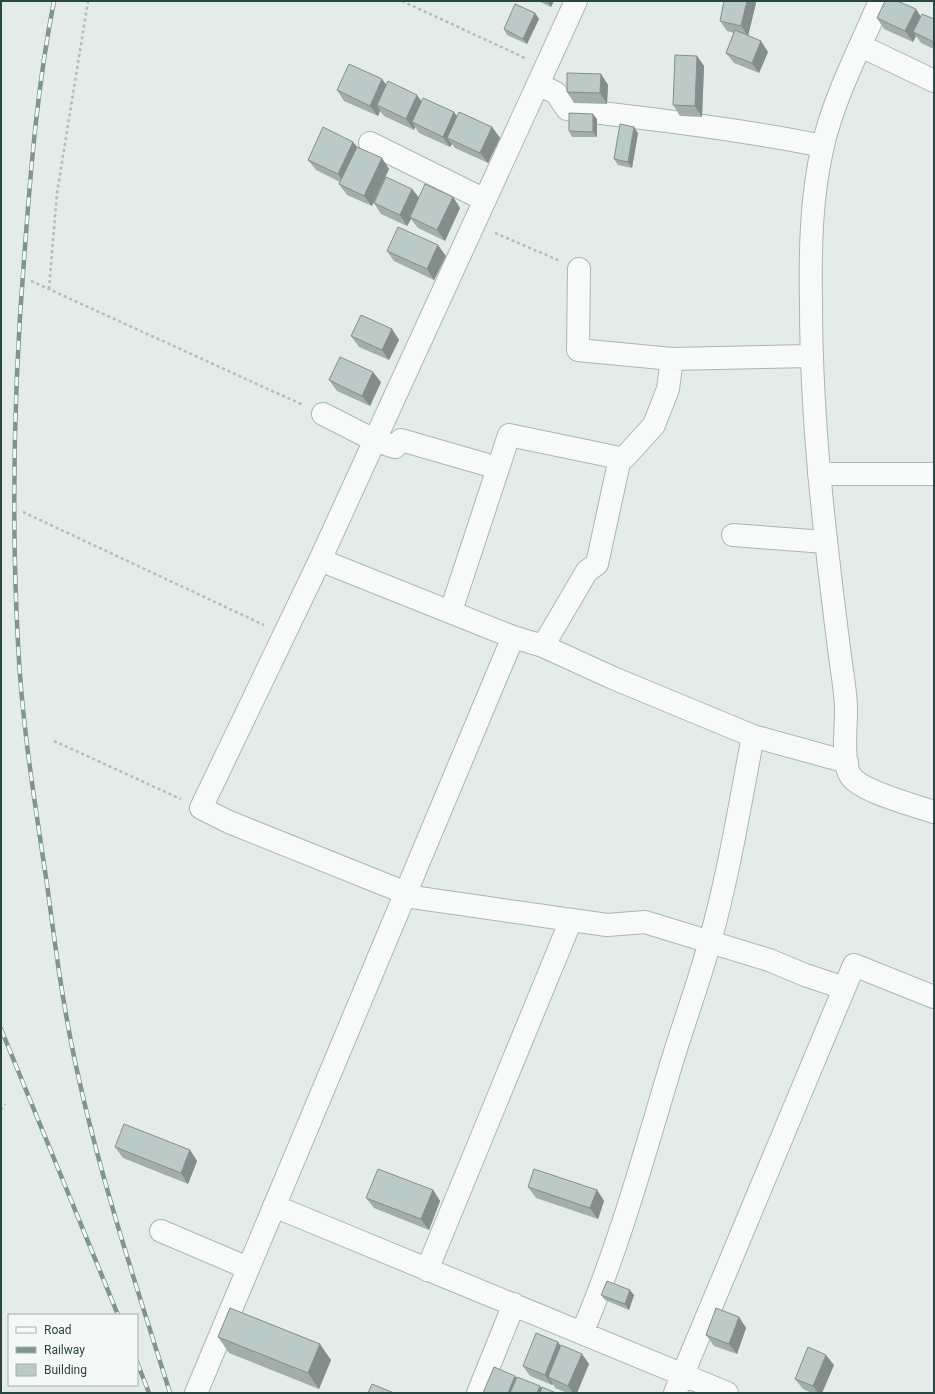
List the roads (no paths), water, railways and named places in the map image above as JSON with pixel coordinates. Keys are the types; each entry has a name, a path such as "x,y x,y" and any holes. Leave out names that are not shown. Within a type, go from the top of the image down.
{"street":[{"path":"576,1 320,560 283,634 201,808 229,822 405,894 607,926 645,922 769,960 805,975 844,988"},
{"path":"880,1 840,93 823,146 816,186 810,249 811,356 825,542 846,705 846,762 848,773 862,786 934,812"},
{"path":"861,46 934,81"},
{"path":"542,76 568,109 686,123 823,146"},
{"path":"370,143 484,200"},
{"path":"580,269 578,350 672,359 811,356"},
{"path":"451,611 509,435 620,458 625,457 654,425 668,389 672,359"},
{"path":"323,414 374,440 395,448 401,440 498,468"},
{"path":"543,646 587,571 597,564 620,458"},
{"path":"819,474 934,474"},
{"path":"733,535 825,542"},
{"path":"320,560 514,637 543,646 613,678 753,736 846,762"},
{"path":"196,1393 514,637"},
{"path":"582,1333 602,1286 631,1200 672,1058 710,942 725,881 753,736"},
{"path":"427,1270 571,920"},
{"path":"679,1384 854,965 934,997"},
{"path":"274,1206 582,1333 679,1384 726,1393"},
{"path":"161,1231 248,1268"},
{"path":"478,1393 514,1304"}],"railway":[{"path":"54,1 48,31 36,124 27,216 18,347 14,495 16,594 20,674 30,764 56,953 76,1066 107,1190 170,1393"},
{"path":"1,1029 118,1314"},
{"path":"138,1365 149,1393"}]}
